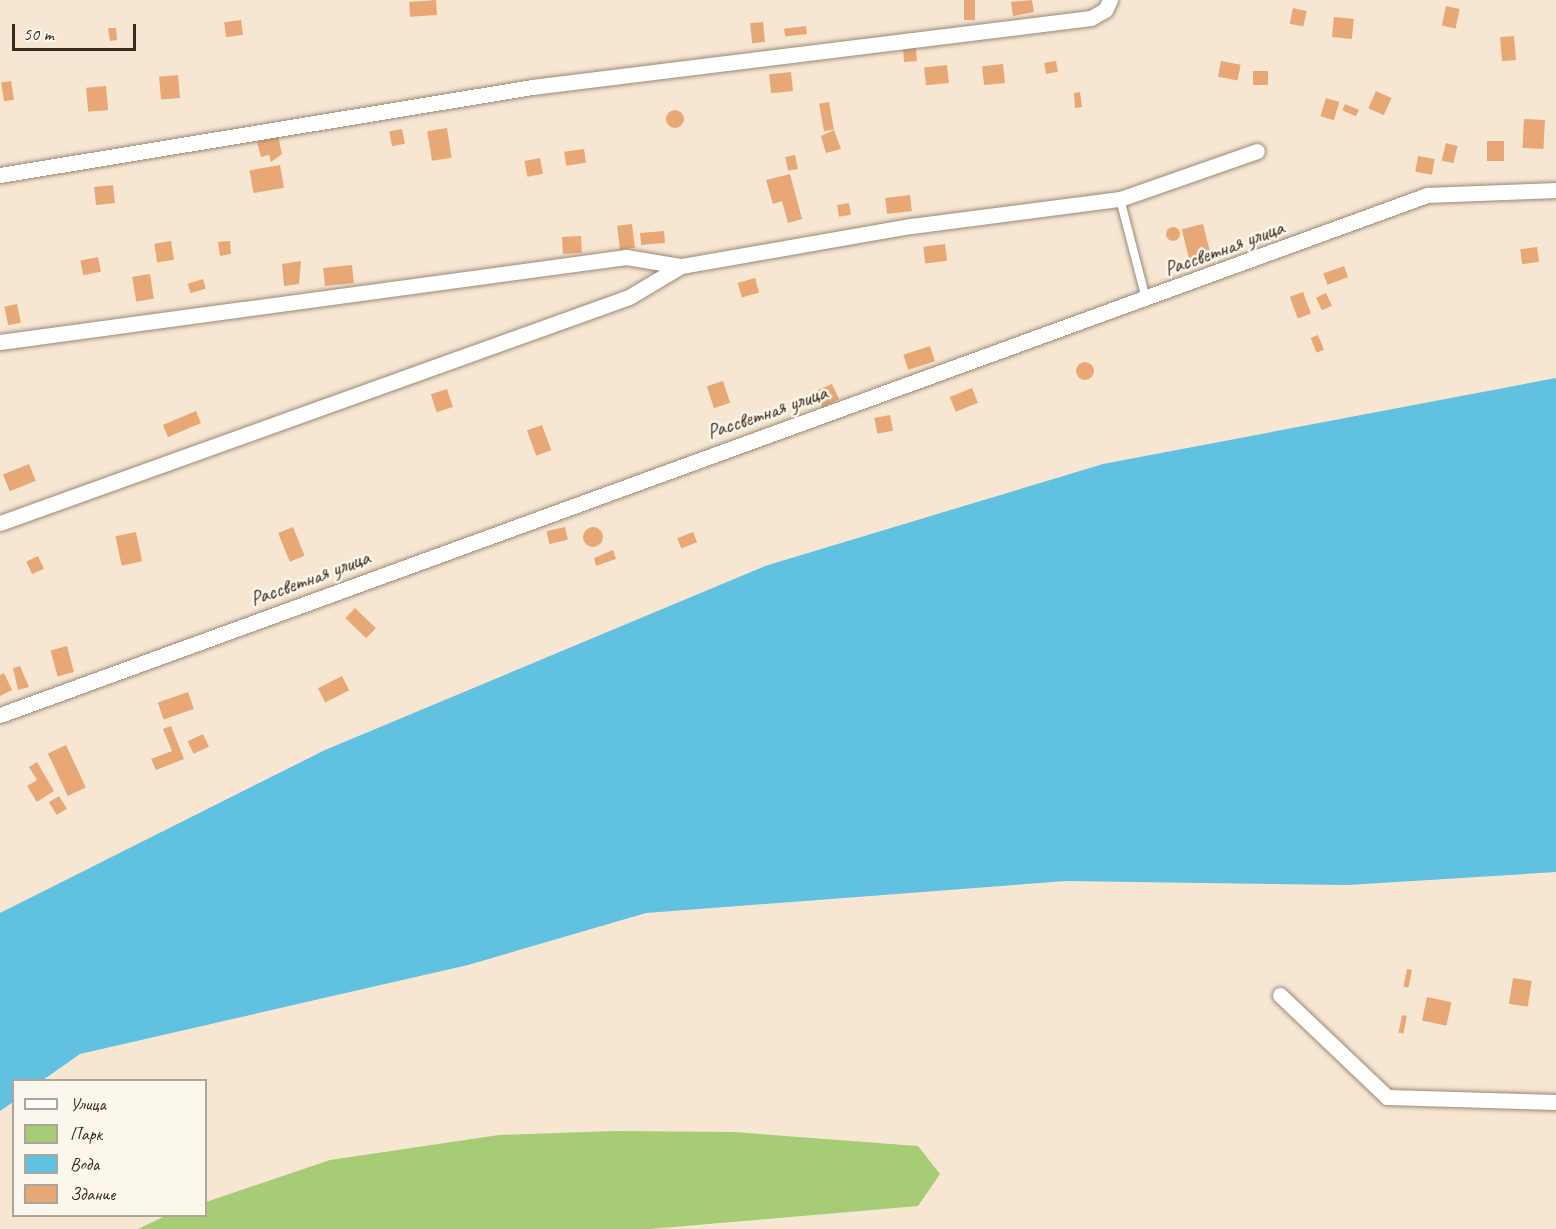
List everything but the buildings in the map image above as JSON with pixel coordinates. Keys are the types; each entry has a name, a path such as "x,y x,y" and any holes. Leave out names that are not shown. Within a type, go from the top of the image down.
{"street":[{"path":"0,175 531,87 1090,18 1106,10 1110,0"},
{"path":"0,342 615,258 681,266 899,227 1120,199 1257,151"},
{"name":"Рассветная улица","path":"0,715 1426,195 1556,190"},
{"path":"0,523 629,297 681,266"},
{"path":"1280,995 1387,1097 1556,1102"}],"lane":[{"path":"1120,199 1146,299"}],"green space":[{"path":"614,1131 733,1132 918,1146 940,1174 918,1206 650,1229 138,1229 163,1217 207,1217 207,1202 330,1160 499,1135"}],"water":[{"path":"1556,378 1556,872 1348,885 1066,881 646,913 468,965 80,1054 44,1079 12,1079 12,1103 0,1111 0,913 325,750 765,566 1103,464"}]}
